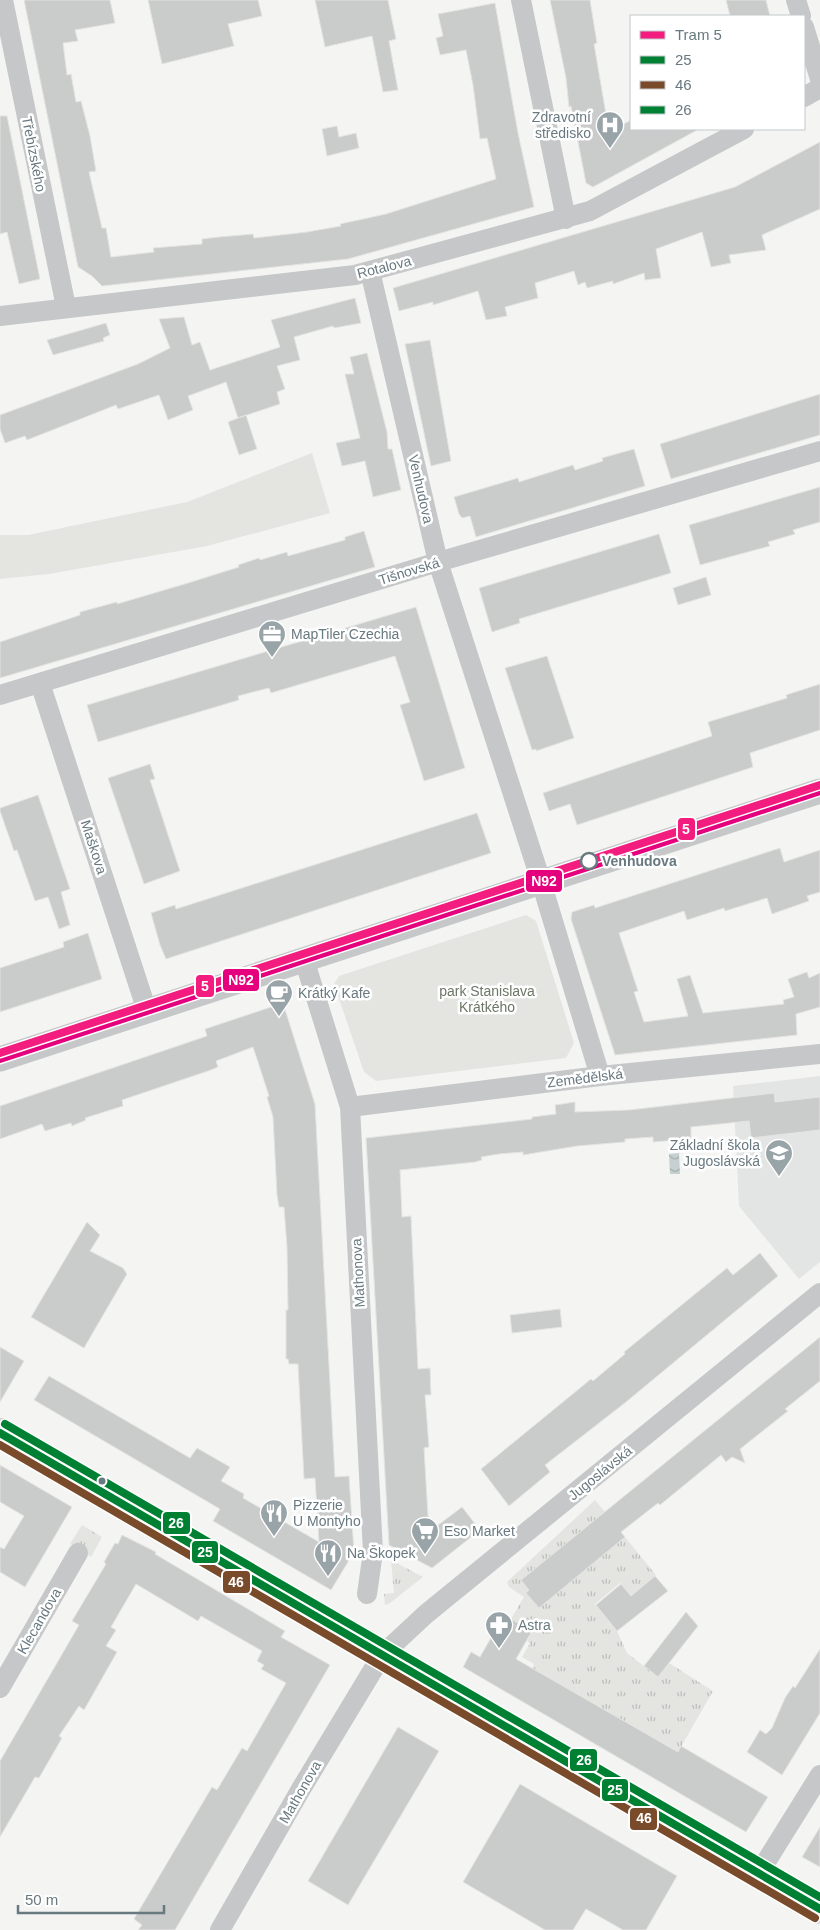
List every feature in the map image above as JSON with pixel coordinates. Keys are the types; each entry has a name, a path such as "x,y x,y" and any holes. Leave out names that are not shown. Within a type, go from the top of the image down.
{"main road":[{"path":"0,1433 820,1908"}],"street":[{"name":"Třebízského","path":"3,0 66,308"},
{"path":"521,0 566,219"},
{"path":"796,0 800,15"},
{"path":"805,30 820,79"},
{"path":"805,96 820,88"},
{"name":"Rotalova","path":"0,316 355,275 590,211 742,130"},
{"name":"Venhudova","path":"370,271 438,562 540,880 600,1076"},
{"name":"Tišnovská","path":"0,695 438,562 820,450"},
{"name":"Maškova","path":"40,683 147,1011"},
{"path":"0,1059 540,880 820,791"},
{"name":"Mathonova","path":"304,959 350,1107 373,1552 368,1594"},
{"name":"Zemědělská","path":"350,1107 600,1076 820,1054"},
{"name":"Jugoslávská","path":"382,1655 431,1610 820,1293"},
{"name":"Klecandova","path":"0,1688 78,1553"},
{"name":"Mathonova","path":"220,1930 301,1788 382,1655"},
{"path":"759,1873 820,1775"}],"shaded area":[{"name":"Základní škola Jugoslávská","path":"820,1076 820,1262 799,1279 739,1206 733,1086"}],"green space":[{"path":"312,453 330,513 207,546 49,574 0,579 0,535 28,535 187,502"},
{"name":"park Stanislava Krátkého","path":"526,915 536,921 574,1043 566,1058 376,1081 364,1072 334,984 339,976"},
{"path":"595,1500 605,1512 521,1580 529,1590 526,1593 542,1605 625,1537 656,1575 631,1596 620,1583 595,1604 617,1631 627,1653 658,1677 669,1663 713,1691 678,1752 532,1668 534,1664 522,1657 530,1643 527,1641 532,1631 511,1619 524,1597 509,1587 507,1582"},
{"path":"82,1525 102,1537 91,1557 70,1544"},
{"path":"391,1560 423,1577 385,1605 384,1594 394,1593"}],"water":[{"path":"679,1153 680,1174 670,1174 669,1154"}],"building":[{"path":"24,0 110,0 115,23 75,30 78,41 63,43 67,75 71,74 76,102 81,101 90,136 96,171 89,172 102,228 106,228 111,257 154,252 153,248 202,244 202,239 253,234 254,238 341,226 340,224 386,214 496,179 487,138 480,139 466,50 440,55 436,38 443,36 438,14 495,3 518,133 534,207 348,259 102,286 92,276 78,267"},
{"path":"148,0 258,0 262,16 228,24 234,46 162,64"},
{"path":"315,0 388,0 396,39 389,41 398,90 383,92 372,36 325,47"},
{"path":"550,0 590,0 597,43 594,44 609,132 630,121 630,130 697,130 593,187 586,183 571,106 569,107 566,78"},
{"path":"726,0 766,0 770,15 730,15"},
{"path":"0,116 7,116 40,279 19,284 7,232 0,234"},
{"path":"337,126 339,137 356,133 359,148 327,156 322,129"},
{"path":"820,142 820,209 762,235 766,250 729,255 731,263 711,267 702,232 656,249 661,278 645,280 644,273 613,284 613,281 587,288 585,282 578,285 574,271 535,283 538,298 505,307 507,316 486,320 478,291 433,305 433,302 399,311 393,288 735,187"},
{"path":"355,298 361,323 334,328 333,326 294,337 300,360 277,366 285,389 277,392 280,404 238,418 226,382 188,396 193,410 168,420 159,395 118,409 116,405 27,440 25,436 5,443 0,429 0,415 138,364 170,348 159,319 184,317 192,345 200,342 210,370 280,347 271,320"},
{"path":"106,323 110,335 103,338 104,341 53,355 47,340"},
{"path":"430,340 451,461 431,466 405,344"},
{"path":"367,353 387,432 388,449 392,449 401,490 373,497 365,461 342,466 336,443 360,438 345,374 354,374 350,357"},
{"path":"820,394 820,435 671,479 660,444"},
{"path":"246,415 257,449 239,455 228,422"},
{"path":"634,449 645,486 476,537 470,516 462,518 459,514 454,497 518,478 519,482 573,465 575,470 603,461 602,458"},
{"path":"820,487 820,522 793,530 795,534 768,542 770,546 700,565 689,525"},
{"path":"364,531 375,567 0,678 0,642 80,615 80,612 117,602 117,604 188,583 239,567 238,565 259,558 260,560 287,552 288,556 345,540 345,537"},
{"path":"659,534 671,573 519,619 520,623 492,632 479,588"},
{"path":"706,577 711,595 678,605 673,588"},
{"path":"416,607 465,768 424,781 400,705 410,702 395,656 271,693 269,688 238,696 239,700 98,742 87,705"},
{"path":"547,656 574,738 536,751 536,749 532,750 505,668"},
{"path":"820,684 820,730 750,753 753,767 577,825 570,804 549,811 543,793 712,736 708,722 787,698 786,695"},
{"path":"150,764 155,779 150,780 180,871 144,884 108,778"},
{"path":"38,795 70,889 61,892 70,925 59,929 48,897 35,901 17,850 14,851 0,811 0,808"},
{"path":"477,813 491,853 166,959 151,913 175,905 176,909"},
{"path":"780,848 784,862 820,850 820,892 807,896 809,901 772,914 767,898 725,911 724,908 687,920 684,911 619,933 638,991 634,992 644,1022 688,1016 677,979 690,975 703,1013 784,1004 783,1000 794,997 788,979 807,972 809,978 820,973 820,1007 796,1014 797,1035 615,1055 571,919 572,912 594,905 595,908"},
{"path":"88,933 102,979 0,1012 0,968 64,947 63,942"},
{"path":"283,1003 315,1104 335,1477 349,1476 354,1552 331,1590 213,1521 220,1509 34,1400 49,1376 190,1458 197,1448 230,1467 221,1481 244,1494 243,1498 319,1542 315,1478 304,1479 298,1364 289,1364 288,1359 286,1359 286,1310 288,1310 287,1247 284,1207 279,1207 277,1195 273,1117 267,1097 269,1096 253,1047 216,1061 218,1067 122,1100 123,1106 85,1118 86,1120 72,1126 71,1123 45,1131 42,1124 0,1139 0,1106 207,1036 205,1029"},
{"path":"774,1093 775,1102 820,1097 820,1130 751,1138 749,1121 691,1127 691,1139 653,1142 653,1137 625,1139 625,1142 577,1146 523,1155 523,1152 499,1154 481,1157 482,1160 475,1162 400,1170 402,1217 411,1216 418,1369 430,1368 431,1395 425,1395 429,1447 424,1448 429,1532 462,1507 480,1530 432,1568 389,1545 366,1138 532,1119 532,1117 556,1114 555,1105 575,1102 575,1112 629,1110"},
{"path":"87,1222 100,1235 90,1251 123,1268 127,1274 84,1348 31,1317"},
{"path":"760,1253 778,1276 626,1402 545,1465 550,1472 509,1506 481,1469 591,1379 593,1381 625,1354 624,1352 727,1268 733,1275"},
{"path":"560,1309 562,1327 512,1333 510,1315"},
{"path":"820,1337 820,1381 785,1409 788,1411 740,1449 745,1463 732,1457 726,1462 721,1455 660,1505 658,1503 621,1532 625,1537 539,1608 526,1593 529,1590 521,1580"},
{"path":"0,1347 24,1361 0,1402"},
{"path":"0,1465 72,1507 25,1587 0,1572 0,1547 4,1549 24,1516 0,1502"},
{"path":"122,1535 156,1552 155,1554 285,1631 281,1637 330,1665 175,1930 138,1930 142,1925 134,1919 212,1787 217,1790 242,1748 247,1751 286,1683 261,1669 264,1665 257,1661 262,1651 201,1616 198,1621 136,1584 111,1627 116,1630 106,1646 117,1652 84,1710 79,1706 59,1736 62,1738 39,1778 35,1777 0,1837 0,1761 79,1625 72,1621 106,1564 104,1562 115,1543 118,1544"},
{"path":"655,1576 668,1591 617,1631 596,1605 621,1584 631,1596"},
{"path":"686,1612 698,1626 658,1677 644,1666"},
{"path":"504,1615 532,1631 516,1659 678,1752 681,1746 768,1797 746,1832 463,1667 471,1652 480,1657"},
{"path":"820,1649 820,1713 782,1775 747,1752 760,1730 766,1734 772,1728 785,1698 793,1686 795,1688"},
{"path":"398,1727 439,1751 348,1905 308,1881"},
{"path":"520,1784 677,1876 646,1930 623,1930 586,1909 573,1930 545,1930 463,1882"},
{"path":"820,1827 820,1867 802,1857"}],"tram line":[{"name":"5","path":"0,1053 820,785"}],"transit line":[{"name":"N92","path":"0,1059 820,791"},
{"name":"26","path":"5,1424 820,1897"},
{"name":"25","path":"0,1433 820,1909"},
{"name":"46","path":"0,1445 815,1918"}],"place":[{"name":"Zdravotní středisko","path":"610,149"},
{"name":"MapTiler Czechia","path":"272,658"},
{"name":"Venhudova","path":"589,861"},
{"name":"Krátký Kafe","path":"279,1017"},
{"name":"Základní škola Jugoslávská","path":"779,1177"},
{"name":"Pizzerie U Montyho","path":"274,1537"},
{"name":"Eso Market","path":"425,1555"},
{"name":"Na Škopek","path":"328,1577"},
{"name":"Astra","path":"499,1649"}]}
